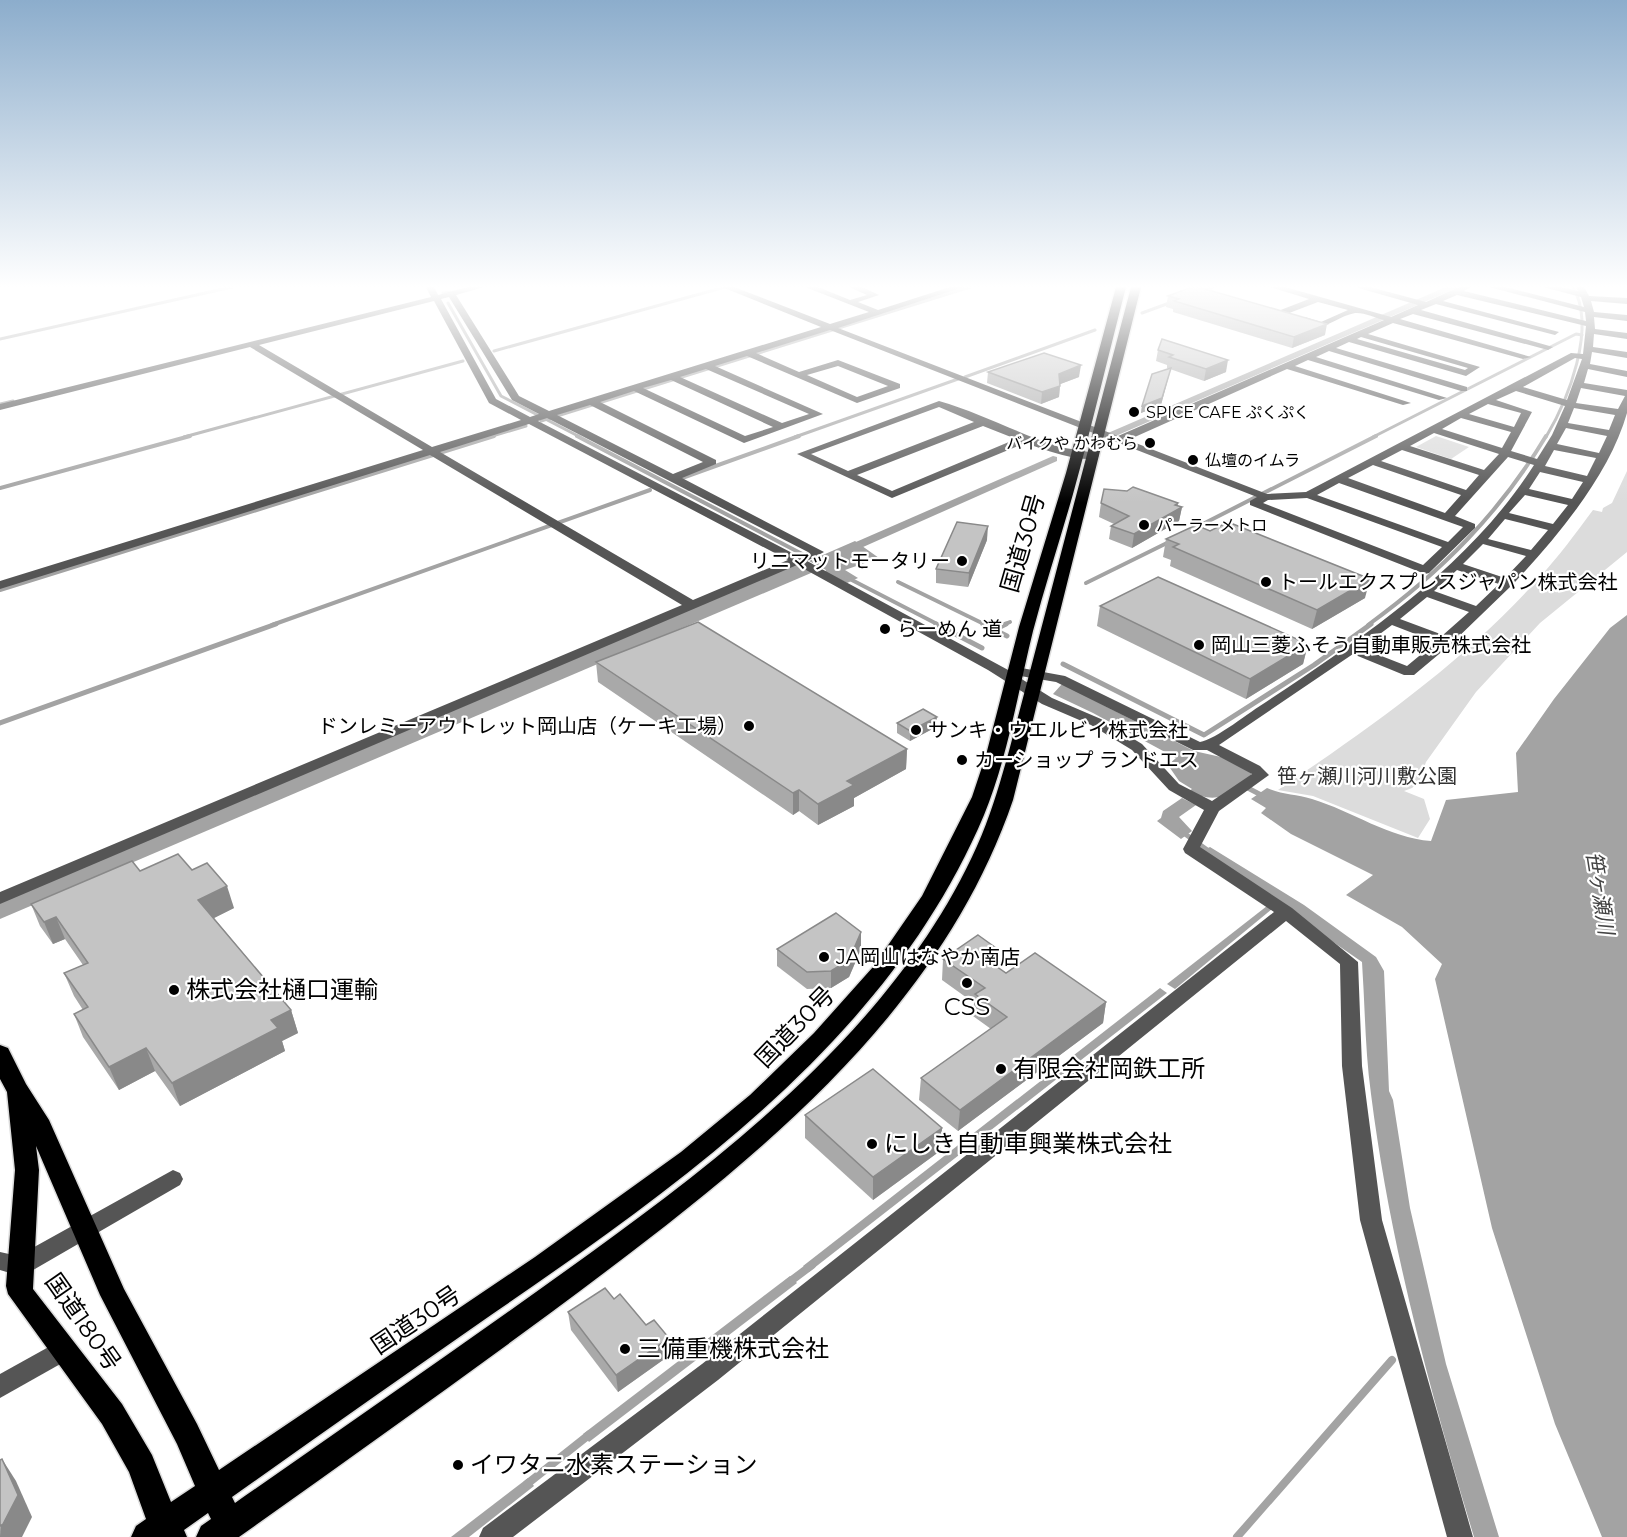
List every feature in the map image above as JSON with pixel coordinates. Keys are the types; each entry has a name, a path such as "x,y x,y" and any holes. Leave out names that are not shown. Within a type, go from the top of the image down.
{"highway":[{"name":"国道30号","path":"1100,432 1111,359"},
{"name":"国道30号","path":"225,1533 661,1215 766,1128 843,1053 903,984 933,942 985,850 1012,779 1025,680 1085,455 1100,432 1118,359"},
{"name":"国道30号","path":"160,1533 214,1491 644,1195 765,1096 823,1038 882,972 937,891 973,817 989,778 1008,713 1025,680"},
{"name":"国道180号","path":"0,1054 16,1088 37,1119 113,1295 187,1434 214,1491 225,1533"},
{"name":"国道180号","path":"16,1088 27,1170 10,1264 21,1294 112,1414 126,1437 141,1465 160,1533"}],"street":[{"path":"0,407 196,359"},
{"path":"276,359 693,606"},
{"path":"468,359 490,399 545,417 673,478 796,552 815,553"},
{"path":"491,359 515,398 545,417 796,552 1025,680 1047,701 1096,722 1137,747 1167,781 1207,805 1236,794 1260,773 1209,745"},
{"path":"0,585 740,359"},
{"path":"760,359 857,400 897,386 838,363 799,375"},
{"path":"910,359 1261,495 1308,495 1449,546"},
{"path":"1100,432 1304,359"},
{"path":"1314,359 1442,398"},
{"path":"1364,359 1464,389"},
{"path":"1416,359 1466,373 1475,367 1446,359"},
{"path":"1580,359 1627,374"},
{"path":"1025,680 1060,678 1189,744 1198,747 1209,745 1390,620 1480,540 1522,491 1536,464 1552,446 1564,425 1567,403 1579,385 1580,359"},
{"path":"1308,495 1487,400 1583,359"},
{"path":"1287,366 1406,404"},
{"path":"640,390 744,440 818,414 712,368"},
{"path":"677,379 782,427"},
{"path":"1351,649 1409,672 1510,583 1535,555 1557,529 1591,480 1615,434 1627,395 1579,385"},
{"path":"1515,388 1567,403 1622,413"},
{"path":"1448,518 1505,453 1527,412 1487,400"},
{"path":"596,404 712,462 673,478"},
{"path":"1026,440 892,495 801,454 939,404 1026,440 1085,455"},
{"path":"1460,415 1517,431"},
{"path":"847,475 983,422"},
{"path":"1564,425 1615,434"},
{"path":"1433,429 1591,480"},
{"path":"1401,446 1487,474"},
{"path":"1552,446 1604,457"},
{"path":"1372,461 1468,494"},
{"path":"1261,495 1254,503 1425,570 1470,526 1339,479"},
{"path":"1522,491 1575,503"},
{"path":"1502,515 1557,529"},
{"path":"1480,540 1535,555"},
{"path":"0,898 693,606 796,552"},
{"path":"1454,565 1510,583"},
{"path":"1424,592 1479,611"},
{"path":"1390,620 1446,641"},
{"path":"1207,805 1196,841 1191,849 1278,908 1349,962 1352,1066 1371,1220 1460,1537"},
{"path":"492,1537 710,1372 1278,908"},
{"path":"10,1264 85,1230 173,1179"},
{"path":"0,1387 63,1350"}],"green space":[{"path":"1436,436 1469,447 1451,459 1416,447"},
{"name":"笹ヶ瀬川河川敷公園","path":"1627,471 1627,552 1540,623 1476,692 1426,762 1419,782 1404,791 1424,799 1430,819 1418,838 1313,796 1278,790 1382,717 1480,638 1546,570 1593,510 1602,512 1603,508 1612,503"}],"water":[{"path":"855,541 879,558 845,570 858,578 847,583 809,561"},
{"name":"笹ヶ瀬川","path":"1627,615 1627,1537 1602,1537 1555,1424 1492,1228 1435,979 1442,964 1402,927 1346,895 1373,875 1291,834 1261,813 1266,808 1251,799 1267,788 1306,797 1385,830 1431,841 1446,800 1518,792 1516,753 1554,699 1610,628"},
{"path":"1062,684 1194,751 1230,759 1251,773 1252,779 1229,794 1215,798 1189,791 1192,789 1179,781 1168,765 1176,758 1053,694"},
{"path":"1182,798 1196,805 1179,817 1192,831 1181,839 1157,821 1161,818 1163,811"},
{"path":"1210,847 1304,905 1376,957 1384,971 1389,1091 1393,1100 1410,1208 1446,1364 1499,1537 1474,1537 1413,1317 1379,1150 1367,1061 1362,962 1202,851"},
{"path":"1267,906 1272,909 1175,989 1167,984"},
{"path":"1160,988 1167,993 809,1272 803,1266"},
{"path":"790,1276 797,1283 589,1442 583,1434"},
{"path":"528,1478 534,1486 469,1537 451,1537"}],"building":[{"path":"1027,359 1062,359 1081,365 1059,374 1060,386 1042,392 988,372"},
{"path":"1174,359 1228,360 1206,369"},
{"path":"1171,368 1162,398 1142,406 1152,374"},
{"path":"1133,487 1178,503 1175,505 1182,507 1134,534 1111,526 1129,516 1101,503 1104,489 1127,491"},
{"name":"リニマットモータリー","path":"957,522 988,526 969,573 936,569"},
{"path":"1228,522 1370,579 1317,610 1173,547 1179,544 1166,539 1196,525 1210,531"},
{"path":"1158,577 1308,644 1250,679 1100,606"},
{"name":"ドンレミーアウトレット岡山店（ケーキ工場）","path":"698,622 907,749 847,781 854,785 818,804 799,790 793,793 596,662"},
{"path":"923,709 937,717 910,731 897,723"},
{"name":"株式会社樋口運輸","path":"178,854 192,870 207,863 227,886 198,900 291,1010 271,1020 278,1028 172,1083 146,1048 109,1067 74,1014 88,1007 64,973 88,963 56,917 44,922 31,904 132,861 140,871"},
{"path":"836,913 861,932 849,960 831,971 807,972 777,949"},
{"path":"978,935 996,948 983,957 1006,973 1035,953 1106,1002 960,1110 921,1078 1007,1017 975,994 985,988 943,959"},
{"name":"にしき自動車興業株式会社","path":"873,1069 942,1128 873,1177 805,1115"},
{"name":"三備重機株式会社","path":"605,1288 614,1299 620,1294 646,1325 654,1320 669,1338 616,1375 568,1312"},
{"path":"2,1459 18,1495 0,1526 0,1460"}],"waterway":[{"path":"480,359 501,396 546,419"},
{"path":"546,419 740,359"},
{"path":"965,377 1016,359"},
{"path":"1114,433 1287,359"},
{"path":"1373,437 1527,359"},
{"path":"1546,437 1563,404 1578,359"},
{"path":"184,437 463,361"},
{"path":"795,437 958,379"},
{"path":"0,404 13,401"},
{"path":"541,421 546,419"},
{"path":"546,419 580,437"},
{"path":"489,437 526,426"},
{"path":"0,488 190,436"},
{"path":"0,590 494,436"},
{"path":"577,436 806,556"},
{"path":"682,478 799,436"},
{"path":"1195,528 1376,436"},
{"path":"1368,625 1420,584 1467,540 1509,491 1546,436"},
{"path":"840,552 1053,459"},
{"path":"272,625 650,490"},
{"path":"1086,583 1171,541"},
{"path":"0,908 802,568"},
{"path":"787,573 805,572"},
{"path":"846,577 939,625"},
{"path":"898,582 986,625"},
{"path":"1003,625 1010,622"},
{"path":"0,723 276,624"},
{"path":"936,624 982,648"},
{"path":"983,624 994,630"},
{"path":"994,630 1006,624"},
{"path":"1063,664 1204,735 1314,665 1371,624"},
{"path":"994,630 1007,636"},
{"path":"1244,786 1265,797"},
{"path":"1181,831 1210,852"},
{"path":"788,1283 812,1265"},
{"path":"1237,1537 1392,1360"},
{"path":"527,1484 590,1434"}],"place":[{"name":"SPICE CAFE ぷくぷく","path":"1134,412"},
{"name":"バイクや かわむら","path":"1150,443"},
{"name":"仏壇のイムラ","path":"1193,460"},
{"name":"パーラーメトロ","path":"1144,525"},
{"name":"リニマットモータリー","path":"962,561"},
{"name":"トールエクスプレスジャパン株式会社","path":"1266,582"},
{"name":"らーめん 道","path":"885,629"},
{"name":"岡山三菱ふそう自動車販売株式会社","path":"1199,645"},
{"name":"ドンレミーアウトレット岡山店（ケーキ工場）","path":"749,726"},
{"name":"サンキ・ウエルビイ株式会社","path":"916,730"},
{"name":"カーショップ ランドエス","path":"962,760"},
{"name":"JA岡山はなやか南店","path":"824,957"},
{"name":"CSS","path":"967,983"},
{"name":"株式会社樋口運輸","path":"174,990"},
{"name":"有限会社岡鉄工所","path":"1001,1069"},
{"name":"にしき自動車興業株式会社","path":"872,1144"},
{"name":"三備重機株式会社","path":"625,1349"},
{"name":"イワタニ水素ステーション","path":"458,1465"}]}
